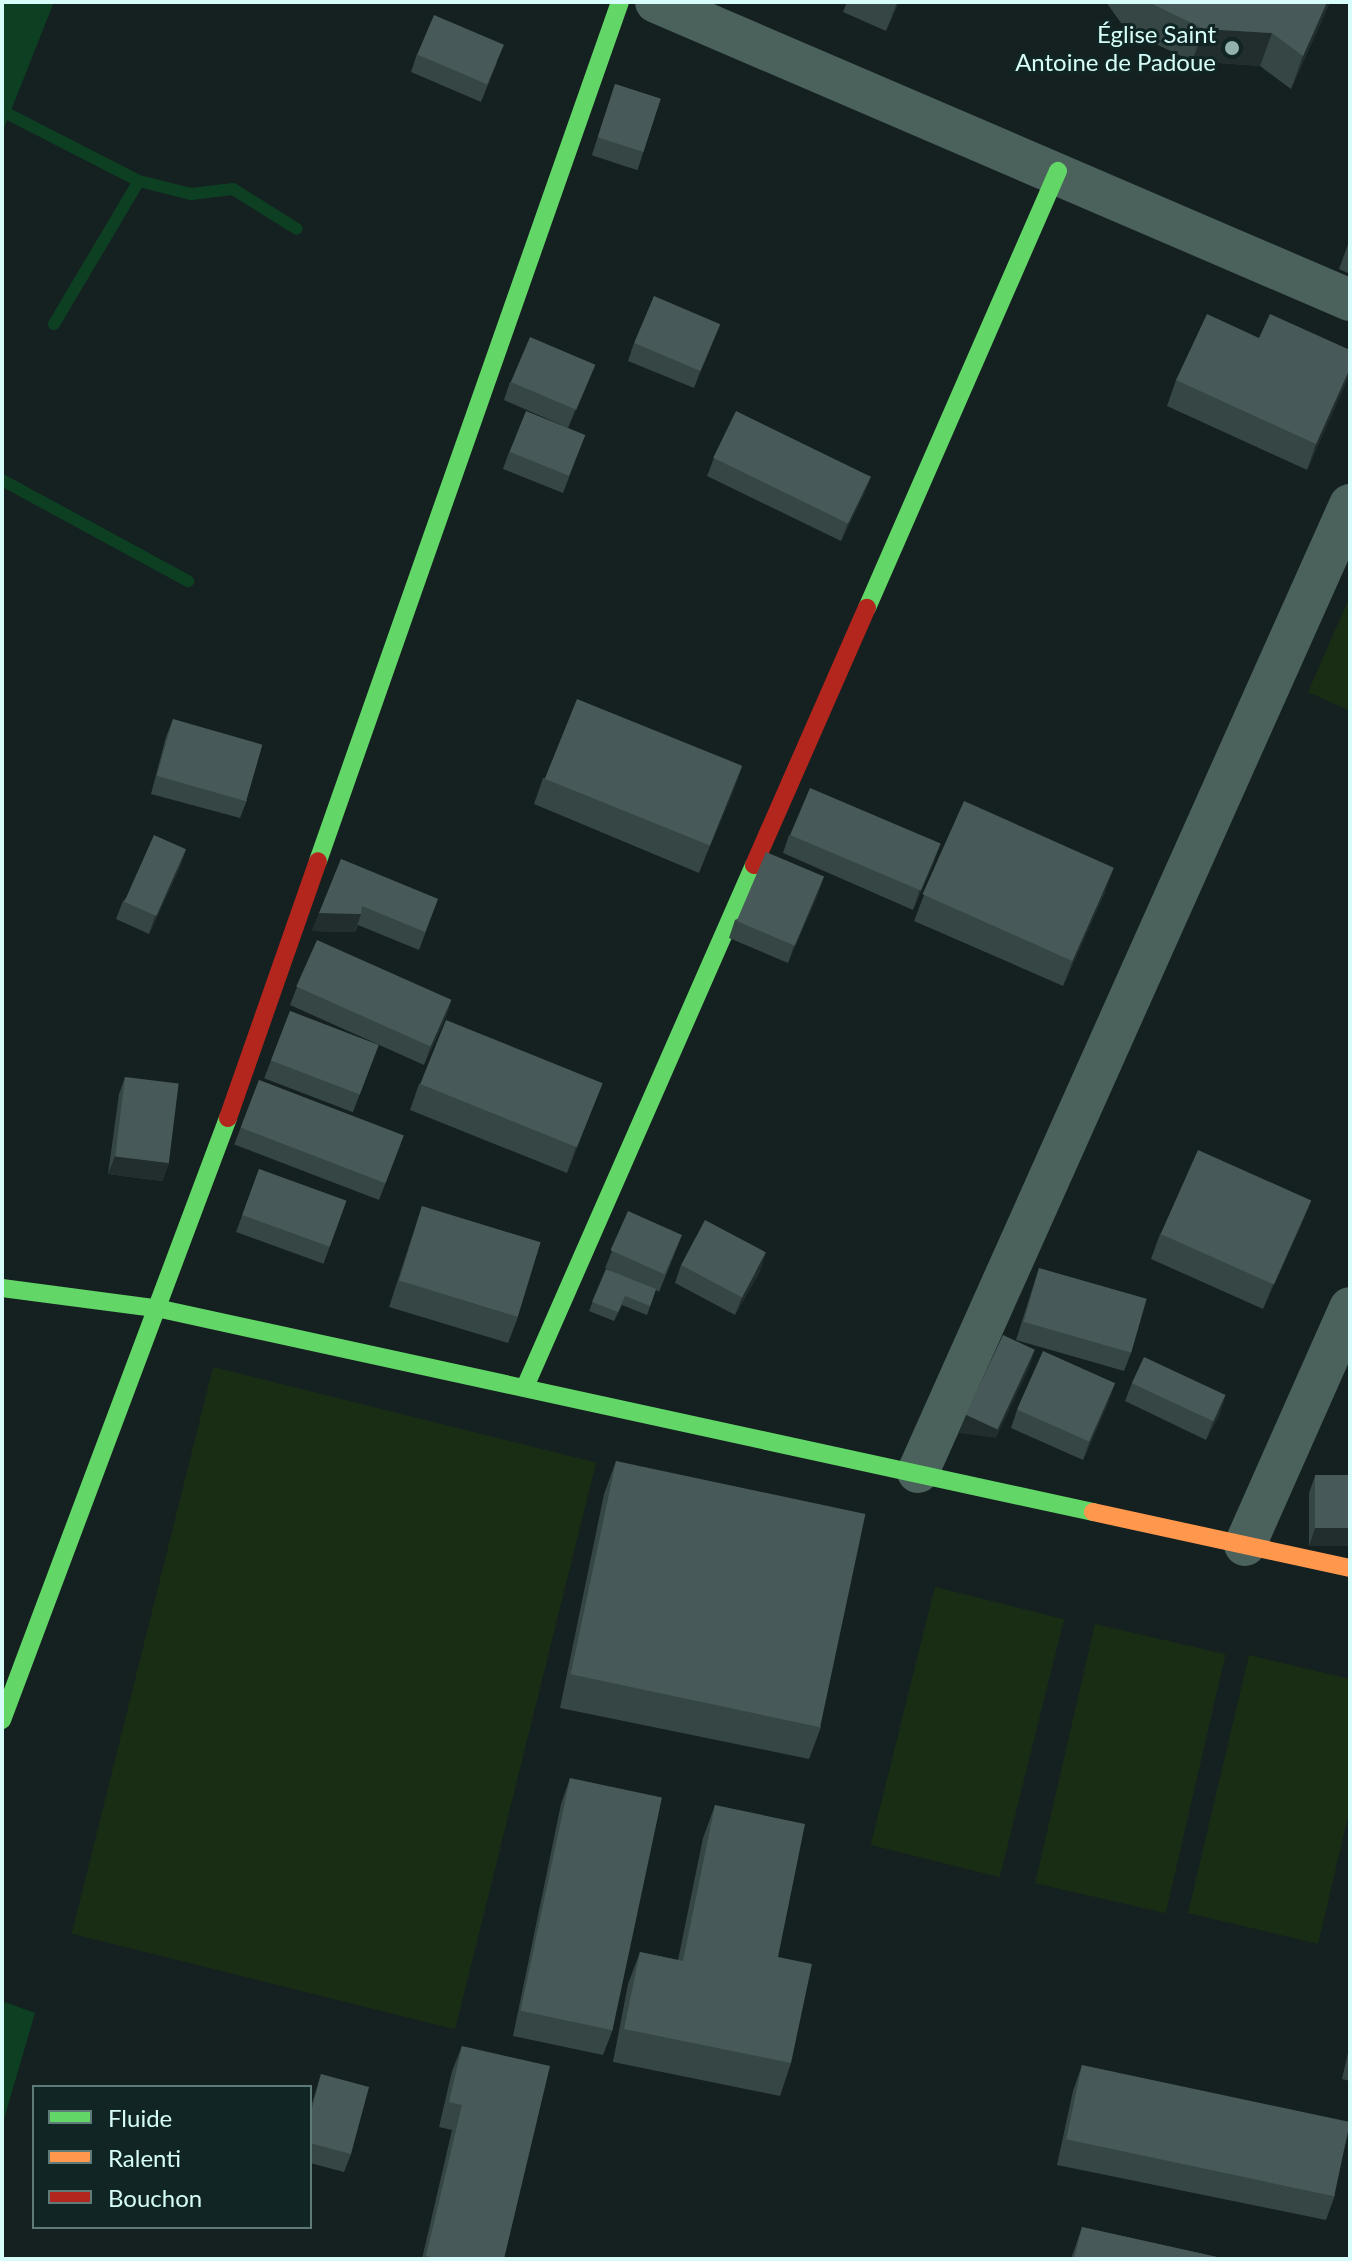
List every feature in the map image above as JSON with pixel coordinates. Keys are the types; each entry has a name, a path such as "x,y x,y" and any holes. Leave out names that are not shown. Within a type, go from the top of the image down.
{"street":[{"path":"2,1720 161,1309 620,2"},
{"path":"656,2 1058,171 1350,300"},
{"path":"525,1387 1058,171"},
{"path":"918,1472 1350,505"},
{"path":"2,1288 161,1309 1350,1568"},
{"path":"1245,1545 1350,1308"}],"shaded area":[{"path":"2,2 54,2 2,133"},
{"path":"1350,596 1350,711 1308,692"},
{"path":"213,1367 596,1463 455,2029 72,1934"},
{"path":"935,1587 1064,1619 1000,1877 871,1845"},
{"path":"1095,1624 1226,1654 1166,1913 1035,1883"},
{"path":"1249,1655 1350,1679 1350,1808 1318,1944 1188,1913"},
{"path":"2,2001 35,2013 4,2119 2,2118"}],"building":[{"path":"1148,2 1327,2 1303,56 1272,33 1204,29"},
{"path":"434,15 504,45 487,84 417,55"},
{"path":"615,84 661,99 643,152 598,137"},
{"path":"654,296 720,324 700,371 634,343"},
{"path":"1207,314 1259,338 1270,314 1350,350 1350,368 1316,444 1176,380"},
{"path":"530,337 595,365 576,410 511,382"},
{"path":"526,411 585,435 569,476 510,452"},
{"path":"736,411 871,477 848,523 713,458"},
{"path":"577,699 742,766 710,845 545,779"},
{"path":"173,719 262,745 246,801 157,776"},
{"path":"810,788 941,843 921,890 790,835"},
{"path":"964,801 1114,868 1072,961 923,894"},
{"path":"154,835 186,849 156,916 124,902"},
{"path":"766,852 824,877 795,946 737,921"},
{"path":"341,859 438,899 425,932 362,906 361,914 319,913"},
{"path":"317,940 451,1000 431,1046 296,987"},
{"path":"290,1011 379,1045 360,1095 271,1060"},
{"path":"446,1020 603,1083 577,1147 420,1084"},
{"path":"125,1077 179,1084 169,1163 115,1156"},
{"path":"259,1080 404,1136 385,1183 241,1128"},
{"path":"1198,1150 1311,1200 1274,1284 1161,1234"},
{"path":"259,1169 346,1201 330,1247 242,1215"},
{"path":"422,1206 541,1242 518,1317 399,1281"},
{"path":"628,1211 682,1235 664,1274 611,1250"},
{"path":"705,1220 766,1252 742,1297 681,1265"},
{"path":"1039,1268 1147,1299 1131,1353 1024,1322"},
{"path":"606,1269 656,1289 650,1306 625,1296 618,1312 592,1302"},
{"path":"1003,1335 1035,1350 998,1430 966,1415"},
{"path":"1043,1351 1115,1383 1089,1442 1017,1409"},
{"path":"1144,1357 1226,1395 1213,1421 1132,1383"},
{"path":"616,1461 865,1514 820,1727 571,1674"},
{"path":"1315,1475 1350,1475 1350,1528 1315,1528"},
{"path":"570,1778 662,1798 612,2030 521,2011"},
{"path":"715,1805 805,1824 778,1957 812,1964 791,2063 624,2029 640,1952 683,1961"},
{"path":"462,2046 550,2066 504,2259 440,2259 426,2256 462,2105 449,2102"},
{"path":"1082,2065 1350,2122 1334,2196 1066,2139"},
{"path":"321,2074 369,2087 351,2154 312,2144 312,2108"},
{"path":"1082,2227 1226,2259 1074,2259"}],"waterway":[{"path":"10,115 139,181 191,194 233,189 297,229"},
{"path":"54,324 139,181"},
{"path":"2,480 188,581"}],"traffic: fast":[{"path":"318,861 620,2"},
{"path":"867,608 1058,171"},
{"path":"525,1387 754,865"},
{"path":"2,1720 228,1118"},
{"path":"2,1288 161,1309 1093,1512"}],"traffic: slow":[{"path":"1093,1512 1350,1568"}],"traffic: jam":[{"path":"754,865 867,608"},
{"path":"228,1118 318,861"}],"place":[{"name":"Église Saint Antoine de Padoue","path":"1232,48"}]}
